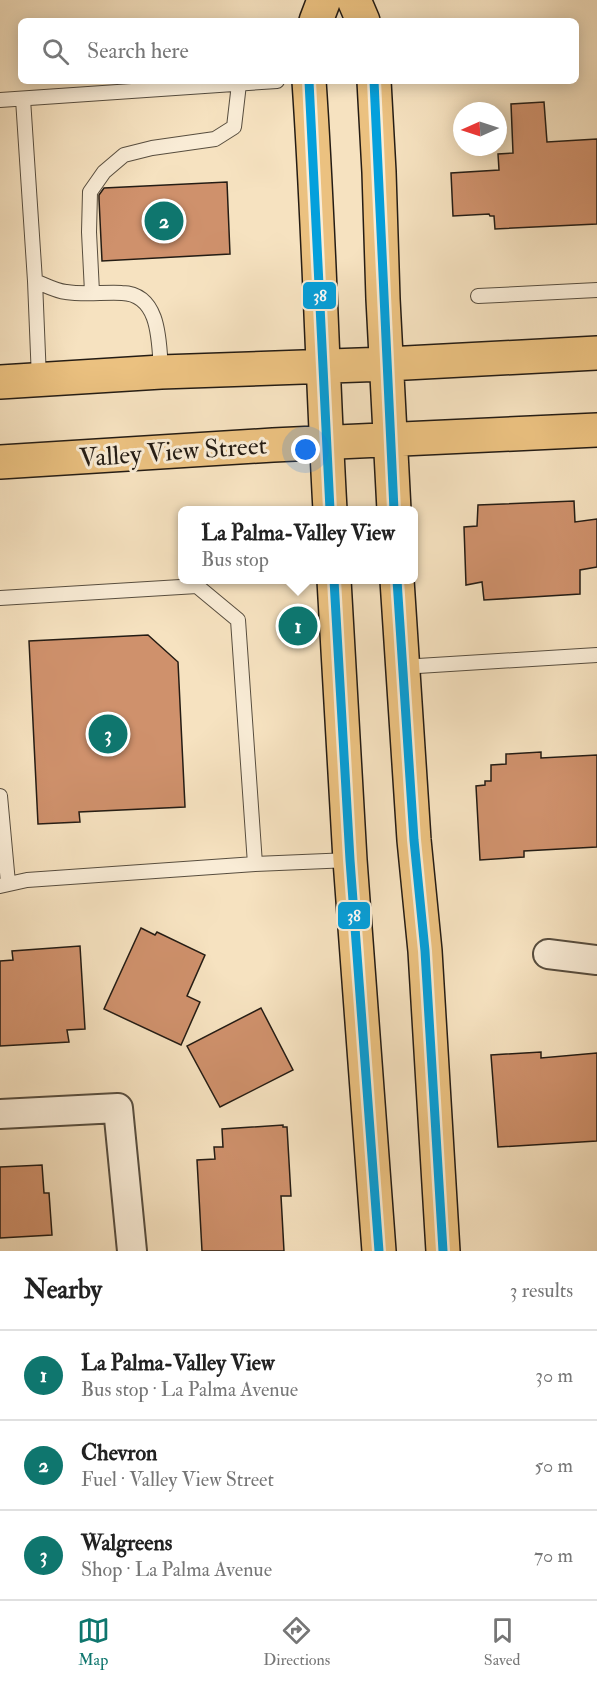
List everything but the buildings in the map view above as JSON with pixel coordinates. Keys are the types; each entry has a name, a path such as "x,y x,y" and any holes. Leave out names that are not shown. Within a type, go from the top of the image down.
{"main road":[{"path":"317,18 324,0"},
{"path":"354,0 362,18"},
{"path":"309,84 322,305 322,366 330,506"},
{"path":"374,84 394,506"},
{"path":"0,382 161,372 387,364 597,353"},
{"name":"Valley View Street","path":"0,462 326,442 597,430"},
{"path":"334,584 350,860 379,1251"},
{"path":"397,584 414,840 425,951 443,1251"}],"street":[{"path":"548,954 597,960"},
{"path":"0,1114 118,1108 132,1251"}],"lane":[{"path":"0,100 239,84 234,127 215,139 152,148 124,155 104,172 90,192 92,292"},
{"path":"23,99 39,379"},
{"path":"35,281 65,292 126,293 145,302 153,315 158,332 161,372"},
{"path":"478,296 597,290"},
{"path":"0,598 197,586 238,620 255,864"},
{"path":"402,667 597,655"},
{"path":"0,796 4,885 27,879 350,860"}],"transit line":[{"name":"38","path":"309,84 330,506"},
{"name":"38","path":"374,84 394,506"},
{"name":"38","path":"334,584 350,860 379,1251"},
{"name":"38","path":"397,584 414,840 425,951 443,1251"}],"place":[{"name":"Chevron","path":"164,221"},
{"name":"La Palma-Valley View","path":"298,626"},
{"name":"Walgreens","path":"108,734"}]}
